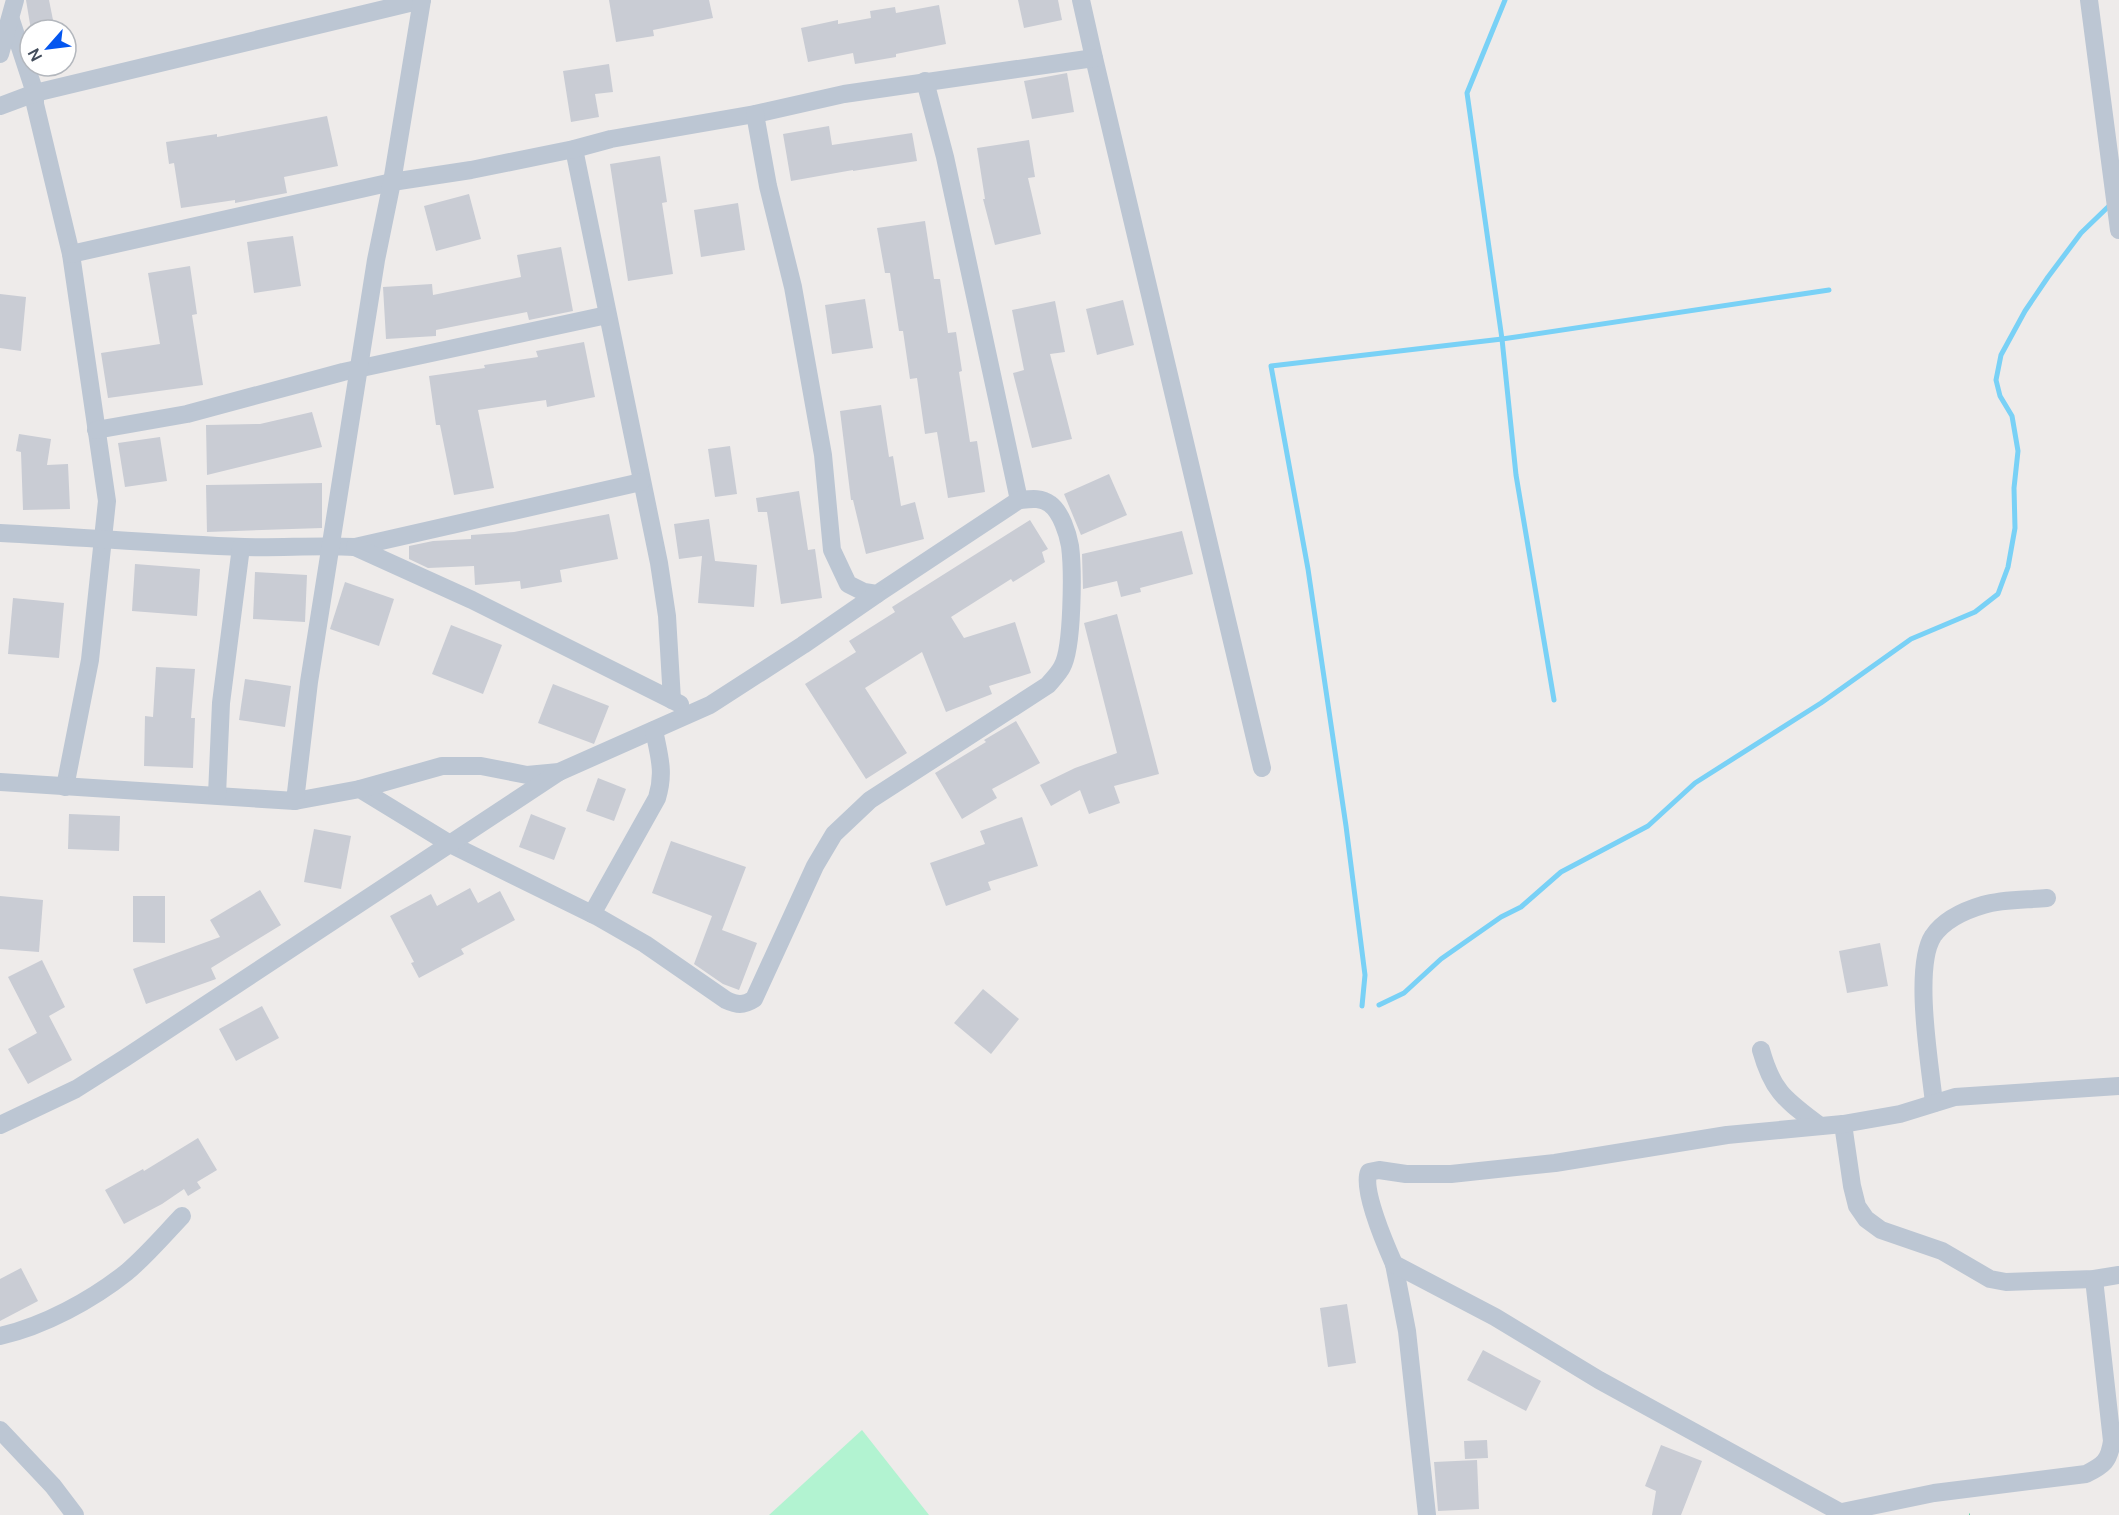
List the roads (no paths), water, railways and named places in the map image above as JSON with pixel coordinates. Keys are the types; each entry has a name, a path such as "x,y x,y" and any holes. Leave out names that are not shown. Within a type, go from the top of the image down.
{"street":[{"path":"0,54 15,0"},
{"path":"0,106 35,93 422,0 392,182 376,260 309,682 295,801"},
{"path":"1081,0 1262,768"},
{"path":"2089,0 2119,230"},
{"path":"11,20 35,93 35,104 71,254 107,501 90,660 65,788"},
{"path":"71,254 392,182 471,170 611,139 754,114 844,94 1094,58"},
{"path":"925,81 945,157 1019,500"},
{"path":"754,114 768,186 793,287 823,455 832,550 839,570 848,584 864,592 877,594"},
{"path":"574,149 659,563 667,616 672,700"},
{"path":"96,430 187,414 360,368 607,315"},
{"path":"0,534 241,547 355,547 641,482"},
{"path":"0,1125 83,1084 450,844 559,772 695,712 746,683 1019,500 1036,498 1051,505 1059,515 1070,545 1070,643 1063,666 1048,685 870,800 834,834 815,866 754,999 746,1004 737,1005 726,1000 645,944 592,914 450,844 360,789"},
{"path":"217,795 221,703 241,547"},
{"path":"355,547 472,600 695,712"},
{"path":"592,914 657,798 662,782 662,766 654,730"},
{"path":"0,782 65,788 295,801 360,789 442,766 481,766 527,775 559,772"},
{"path":"1934,1103 1923,1006 1925,957 1934,936 1952,918 1985,904 2047,898"},
{"path":"1761,1050 1771,1081 1782,1095 1820,1126"},
{"path":"1428,1515 1407,1331 1394,1264 1382,1235 1370,1194 1367,1176 1373,1170 1428,1175 1555,1163 1728,1135 1843,1124 1900,1114 1966,1096 2119,1086"},
{"path":"1843,1124 1857,1206 1866,1219 1881,1230 1942,1251 1990,1279 2006,1282 2094,1279 2119,1275"},
{"path":"0,1336 32,1328 62,1314 125,1273 182,1216"},
{"path":"1394,1264 1495,1317 1599,1380 1844,1514 1934,1493 2086,1474 2100,1467 2110,1456 2112,1441 2094,1279"},
{"path":"0,1430 47,1479 75,1515"}],"waterway":[{"path":"1505,0 1467,93 1502,339 1516,475 1554,700"},
{"path":"1379,1005 1404,993 1441,959 1501,917 1521,907 1561,872 1648,826 1695,783 1821,703 1911,639 1975,612 1998,594 2008,567 2015,528 2014,488 2018,451 2012,416 2000,396 1996,380 2001,355 2025,311 2048,277 2081,233 2110,205"},
{"path":"1362,1006 1365,975 1346,826 1308,569 1271,366 1502,339 1829,290"}]}
